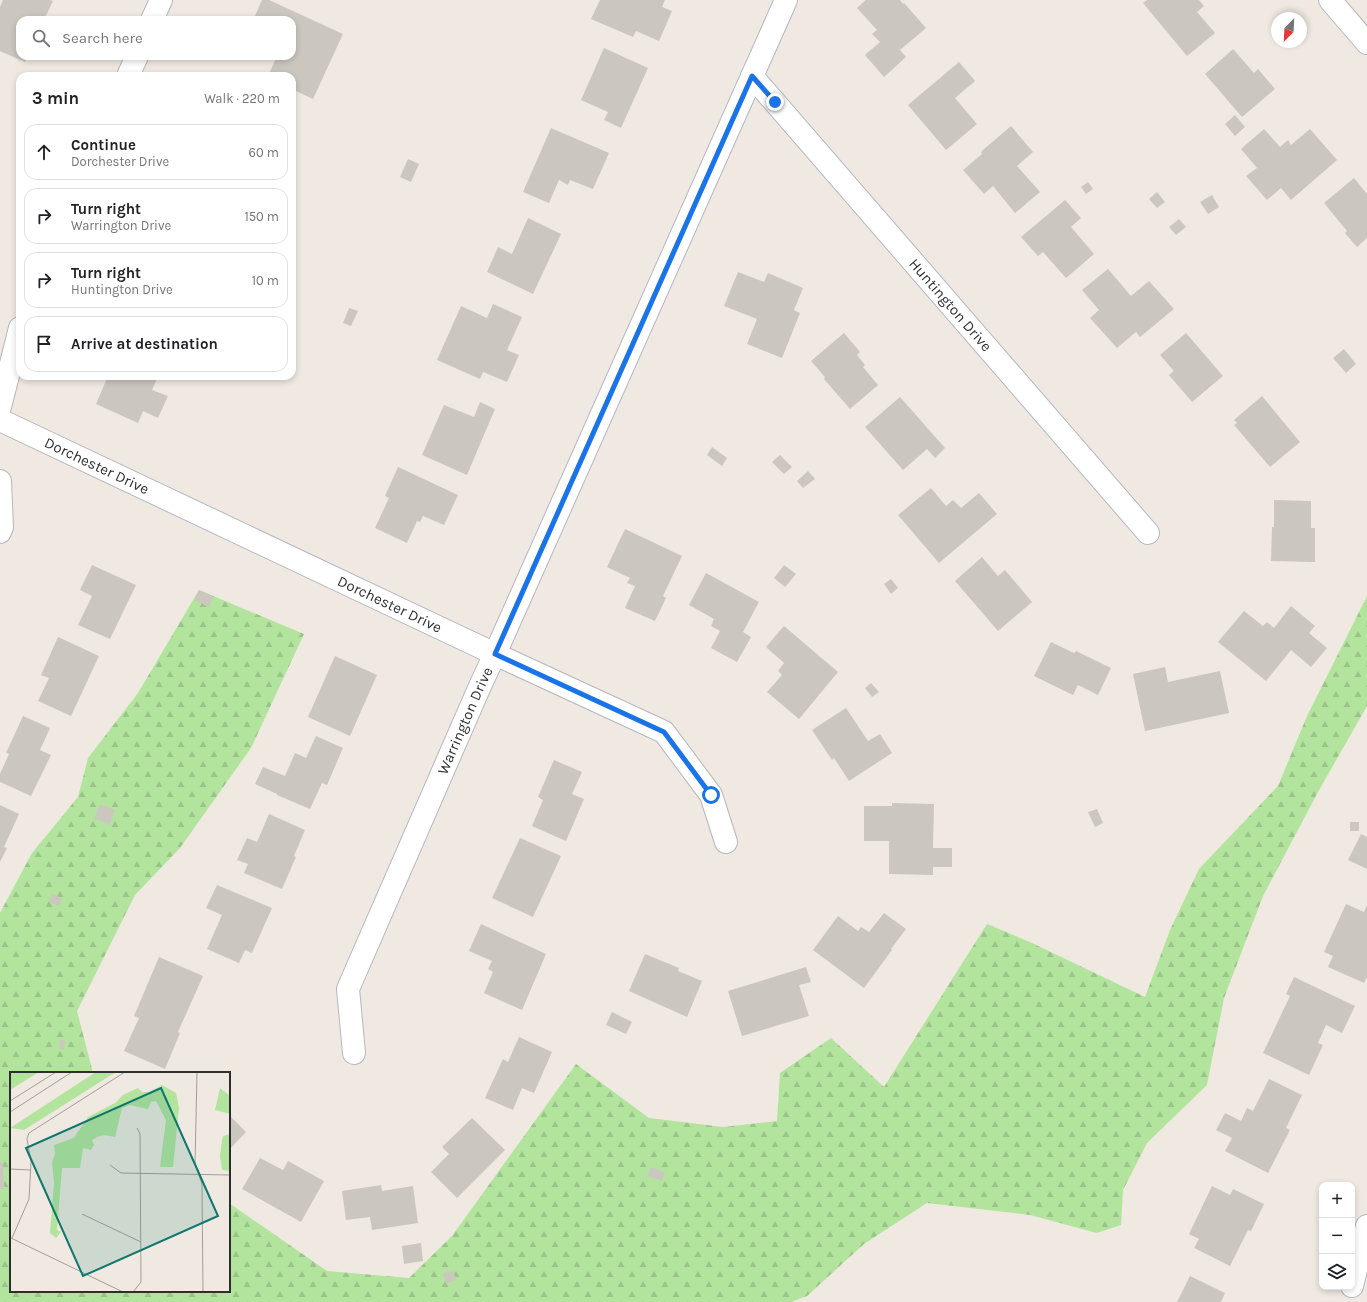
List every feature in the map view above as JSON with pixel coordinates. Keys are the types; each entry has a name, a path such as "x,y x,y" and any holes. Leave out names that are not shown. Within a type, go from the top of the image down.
{"street":[{"path":"154,16 161,0"},
{"name":"Warrington Drive","path":"354,1053 348,989 480,686 786,0"},
{"path":"1330,0 1367,43"},
{"path":"130,72 135,60"},
{"name":"Huntington Drive","path":"752,76 1148,533"},
{"path":"0,407 16,344"},
{"name":"Dorchester Drive","path":"0,420 495,654 664,732 711,795 726,842"},
{"path":"0,482 2,527 0,532"},
{"path":"1355,1274 1367,1226"},
{"path":"1348,1302 1351,1290"}],"green space":[{"path":"199,590 304,634 251,748 180,848 135,895 77,1011 93,1072 10,1072 10,1292 230,1292 230,1204 327,1271 409,1278 452,1236 576,1064 649,1118 723,1127 777,1121 780,1073 831,1038 884,1087 987,924 1032,943 1145,997 1170,930 1199,869 1278,786 1307,716 1367,596 1367,706 1318,792 1263,896 1224,998 1207,1085 1147,1143 1123,1190 1121,1225 1097,1233 1030,1215 927,1203 864,1244 807,1296 791,1302 0,1302 0,913 32,853 78,797 88,758 138,693"}],"building":[{"path":"3,0 53,1 46,16 16,16 16,58 0,51 0,7"},
{"path":"262,0 269,0 343,34 313,99 296,91 296,72 270,72 275,60 296,60 296,16 255,16"},
{"path":"600,0 665,0 662,7 672,11 659,41 636,31 633,37 591,19"},
{"path":"866,0 900,0 926,28 900,50 906,57 884,77 865,55 880,42 872,34 877,30 857,8"},
{"path":"1147,0 1199,0 1204,6 1197,12 1215,33 1187,56 1143,3"},
{"path":"604,48 648,68 621,128 604,120 608,112 581,100"},
{"path":"1233,49 1254,73 1258,69 1275,89 1242,117 1205,74"},
{"path":"959,62 975,81 955,98 977,124 946,150 908,105"},
{"path":"1235,115 1245,127 1235,136 1225,124"},
{"path":"1011,126 1033,152 1017,166 1040,192 1015,213 993,186 984,194 963,170 982,154 981,152 984,149"},
{"path":"551,128 609,153 593,189 570,180 568,185 559,180 549,203 523,192"},
{"path":"1264,129 1280,147 1288,140 1291,145 1310,129 1337,160 1291,200 1281,188 1267,200 1246,176 1257,168 1241,149"},
{"path":"408,159 419,164 411,182 400,177"},
{"path":"1354,178 1367,194 1367,238 1357,247 1345,233 1347,231 1324,203"},
{"path":"1088,182 1093,189 1086,194 1081,187"},
{"path":"1157,192 1165,202 1157,208 1149,199"},
{"path":"1212,195 1219,207 1208,214 1200,202"},
{"path":"1065,200 1081,218 1071,227 1094,254 1066,278 1043,252 1038,256 1021,237"},
{"path":"528,218 561,234 533,294 487,272 498,247 512,254"},
{"path":"1179,219 1186,227 1176,235 1169,227"},
{"path":"1108,269 1131,296 1149,281 1174,309 1140,337 1136,332 1117,348 1090,318 1099,310 1082,290"},
{"path":"738,272 764,282 768,273 803,288 794,310 800,313 782,358 747,344 757,319 724,306"},
{"path":"493,304 522,317 507,350 519,355 507,382 483,372 480,379 437,360 461,306 487,318"},
{"path":"349,308 358,311 351,326 343,323"},
{"path":"844,333 860,352 857,355 865,365 863,367 878,385 850,409 824,379 825,377 811,361"},
{"path":"1186,333 1223,376 1192,402 1169,375 1174,371 1160,355"},
{"path":"1344,349 1356,364 1346,373 1333,358"},
{"path":"106,380 156,380 152,390 168,396 158,418 143,411 138,423 96,404"},
{"path":"1262,396 1300,442 1270,467 1234,425 1237,423 1234,420"},
{"path":"900,397 945,448 935,458 927,449 903,470 865,427"},
{"path":"480,402 495,409 467,475 422,455 444,405 474,417"},
{"path":"712,447 727,458 722,466 707,455"},
{"path":"780,455 792,467 784,474 772,462"},
{"path":"398,467 458,495 444,525 423,516 420,522 417,521 407,543 375,528 389,498 385,496"},
{"path":"808,471 815,479 803,488 797,481"},
{"path":"931,488 946,506 953,500 961,508 979,493 997,514 939,563 898,515"},
{"path":"1274,500 1311,501 1311,528 1315,528 1315,562 1271,561 1272,527 1274,527"},
{"path":"625,529 682,556 663,596 666,598 655,621 625,608 635,586 627,583 630,578 607,567"},
{"path":"982,557 998,576 1005,570 1032,602 998,631 955,581"},
{"path":"92,565 136,585 110,639 78,625 92,596 80,590"},
{"path":"784,565 796,574 785,587 774,578"},
{"path":"706,573 759,602 743,632 751,637 737,662 711,648 720,631 711,626 714,619 689,605"},
{"path":"891,579 898,588 891,594 884,584"},
{"path":"199,590 213,596 209,607 194,600"},
{"path":"1291,606 1315,626 1309,633 1327,648 1311,667 1291,650 1266,681 1218,642 1244,611 1263,626 1267,622 1274,628"},
{"path":"784,626 838,672 799,719 767,692 782,675 778,671 784,663 766,647"},
{"path":"58,637 99,656 71,716 38,701 49,678 41,675"},
{"path":"1051,642 1074,653 1076,651 1111,668 1098,695 1078,685 1073,695 1034,676"},
{"path":"335,656 377,675 350,736 308,717"},
{"path":"1165,667 1168,682 1220,671 1229,713 1145,731 1133,674"},
{"path":"871,683 879,692 872,697 865,688"},
{"path":"846,708 868,741 880,734 892,753 849,781 834,758 832,760 812,730"},
{"path":"23,716 50,728 40,750 51,755 31,796 0,782 0,774 9,754 6,753"},
{"path":"316,736 343,748 327,785 322,783 310,809 255,784 263,767 285,776 295,753 306,758"},
{"path":"554,760 582,772 572,794 584,799 566,841 532,826 543,800 538,797"},
{"path":"892,803 934,804 933,848 952,848 952,867 933,867 933,875 889,874 889,841 864,841 864,806 892,806"},
{"path":"100,804 115,810 110,825 94,818"},
{"path":"0,805 19,814 4,847 7,848 0,862"},
{"path":"1097,809 1103,823 1095,827 1088,812"},
{"path":"269,814 305,830 294,856 296,857 282,889 244,873 248,864 237,860 247,838 257,842"},
{"path":"1350,822 1359,822 1359,831 1350,831"},
{"path":"1361,834 1367,837 1367,869 1348,860"},
{"path":"520,838 561,856 533,917 492,898"},
{"path":"217,885 272,908 252,953 245,950 239,963 207,949 222,915 206,908"},
{"path":"52,894 62,898 59,906 49,902"},
{"path":"1346,904 1364,912 1367,905 1367,977 1364,983 1328,967 1333,956 1324,952"},
{"path":"884,913 906,929 864,988 813,950 838,916 858,931 861,927 869,932"},
{"path":"481,924 546,954 522,1010 484,993 493,972 488,969 492,961 469,951"},
{"path":"645,954 679,968 678,971 702,981 687,1017 629,991"},
{"path":"159,957 203,976 178,1032 180,1033 165,1069 124,1051 139,1018 134,1016"},
{"path":"806,967 811,982 799,985 809,1016 742,1036 728,991"},
{"path":"1294,977 1355,1006 1342,1033 1326,1025 1318,1043 1323,1045 1309,1075 1263,1053 1290,996 1286,994"},
{"path":"612,1012 632,1022 626,1034 606,1025"},
{"path":"519,1037 552,1052 534,1093 522,1088 513,1110 485,1098 503,1059 508,1062"},
{"path":"60,1040 65,1040 64,1049 59,1049"},
{"path":"1269,1079 1302,1095 1286,1128 1290,1130 1268,1173 1225,1151 1232,1138 1216,1130 1225,1113 1241,1121 1247,1108 1253,1111"},
{"path":"230,1116 246,1132 230,1149"},
{"path":"472,1118 505,1150 457,1198 431,1172 449,1154 442,1147"},
{"path":"260,1158 283,1170 288,1161 324,1181 301,1222 242,1189"},
{"path":"0,1162 3,1162 4,1189 0,1189"},
{"path":"651,1167 665,1172 662,1181 647,1176"},
{"path":"381,1185 382,1191 413,1186 418,1223 372,1230 370,1217 346,1220 342,1191"},
{"path":"1212,1186 1230,1195 1233,1189 1264,1204 1251,1231 1248,1230 1230,1266 1194,1248 1199,1239 1189,1234"},
{"path":"421,1243 423,1261 404,1264 402,1246"},
{"path":"453,1271 456,1280 446,1284 443,1273"},
{"path":"1190,1276 1225,1293 1221,1302 1177,1302"}],"route":[{"path":"711,795 664,732 495,654 752,76 775,102"}]}
